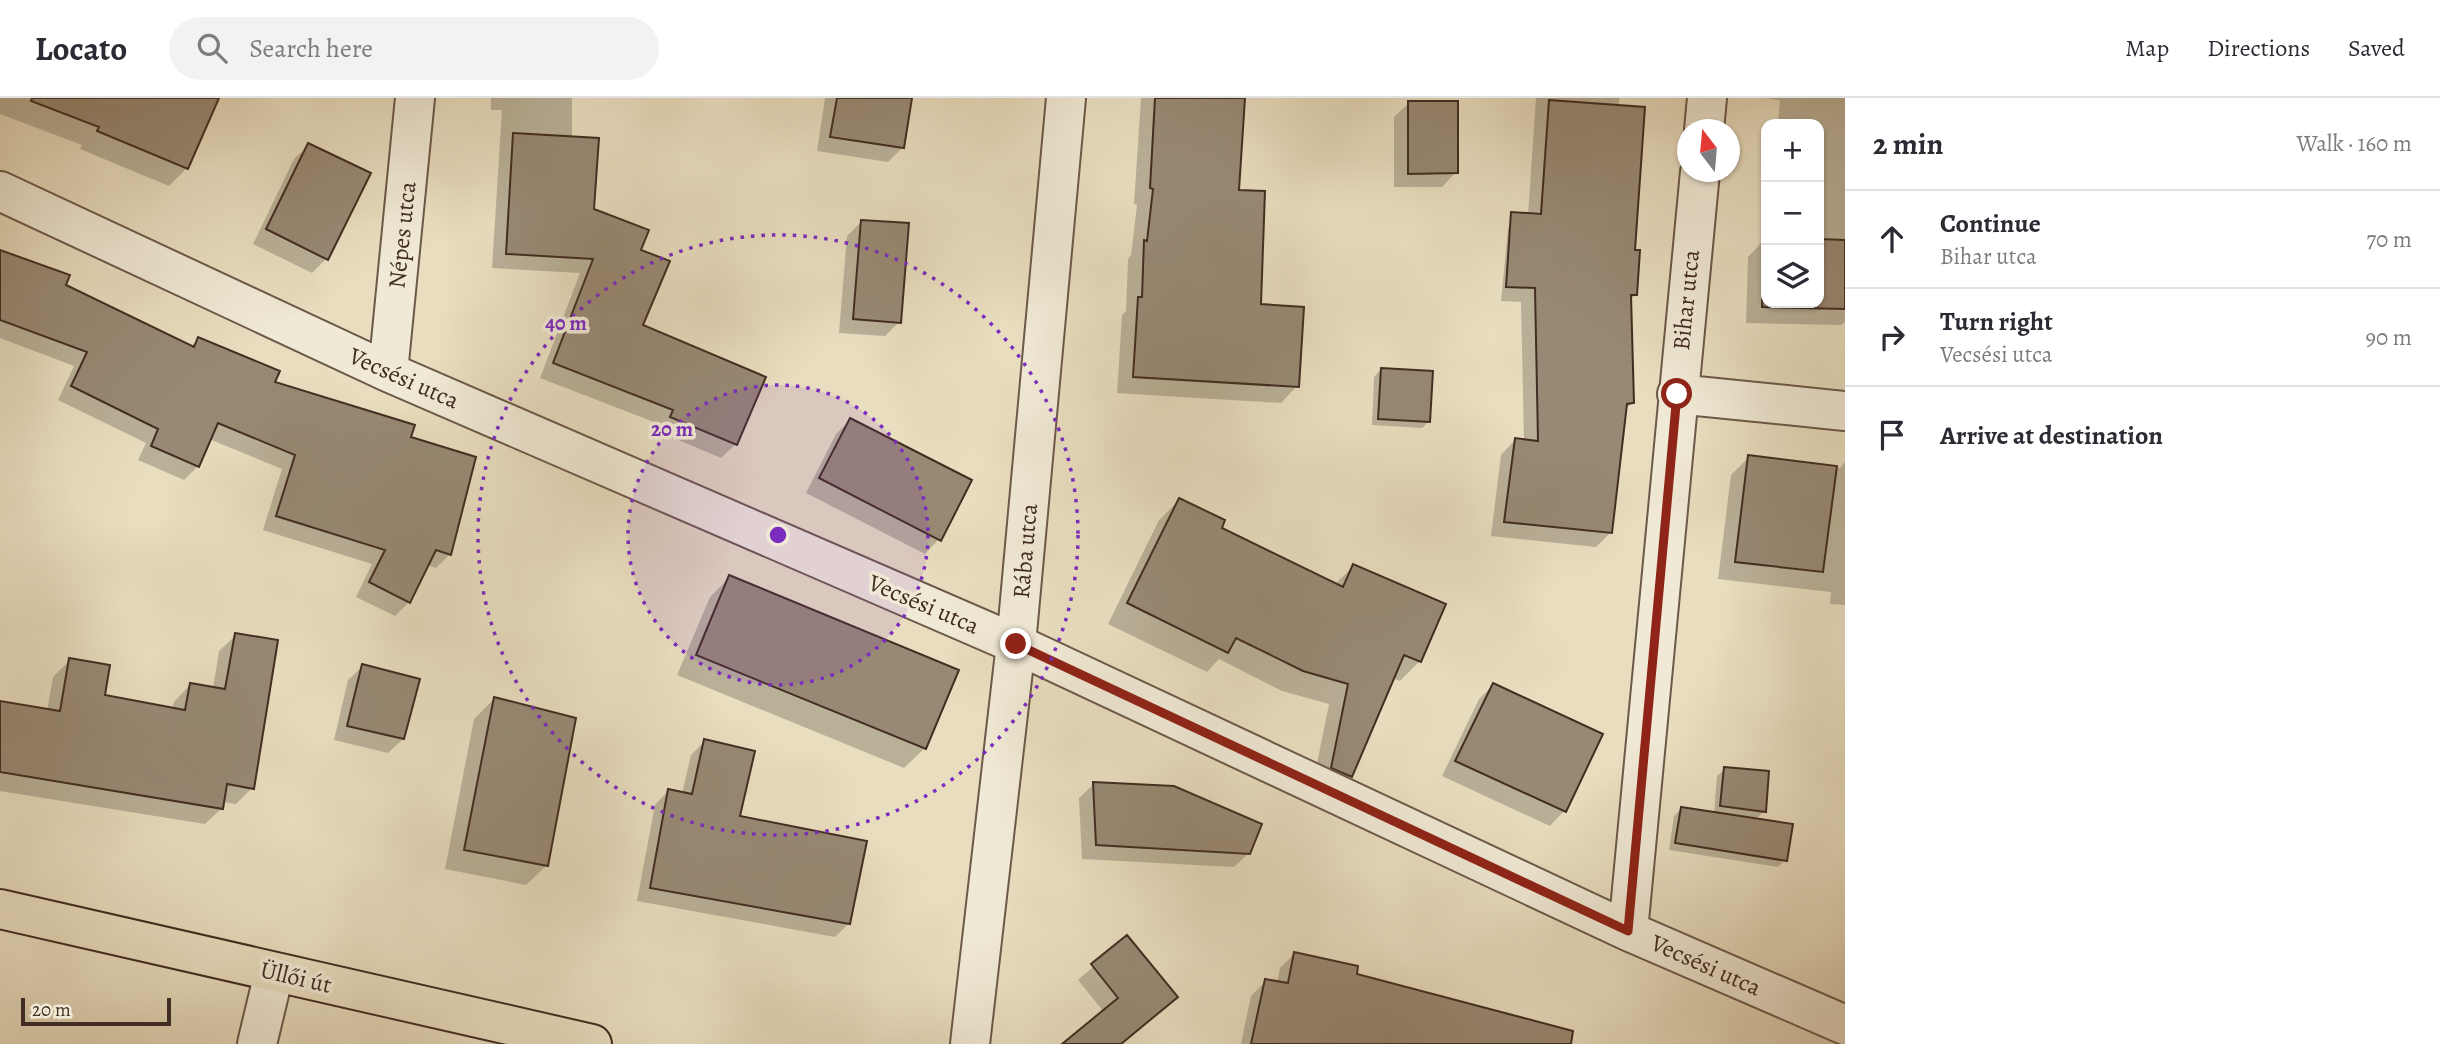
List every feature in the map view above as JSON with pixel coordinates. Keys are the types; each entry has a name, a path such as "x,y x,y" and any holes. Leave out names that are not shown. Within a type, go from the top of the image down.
{"main road":[{"name":"Üllői út","path":"0,909 592,1044"}],"street":[{"name":"Népes utca","path":"388,372 415,98"},
{"name":"Rába utca","path":"970,1044 1016,644 1066,98"},
{"path":"1705,119 1707,98"},
{"name":"Bihar utca","path":"1628,931 1699,182"},
{"name":"Vecsési utca","path":"0,191 388,372 1016,644 1628,931 1845,1025"},
{"path":"1677,394 1845,411"},
{"path":"257,1044 274,973"}],"building":[{"path":"32,98 219,98 188,169 97,131 99,127 31,101"},
{"path":"837,98 912,98 904,148 830,137"},
{"path":"1155,98 1245,98 1239,190 1265,191 1261,304 1304,307 1299,387 1133,377 1138,297 1142,297 1144,240 1147,241 1153,189 1150,188"},
{"path":"1549,100 1645,107 1635,250 1640,250 1637,295 1631,295 1634,403 1627,404 1612,533 1504,522 1515,438 1538,441 1535,288 1506,287 1511,212 1541,214"},
{"path":"1408,101 1458,101 1458,173 1408,174"},
{"path":"513,133 599,138 594,209 649,230 641,250 670,261 643,325 766,377 737,445 670,417 673,410 553,363 593,259 506,254"},
{"path":"308,143 371,173 328,260 266,229"},
{"path":"861,220 909,223 901,323 853,319"},
{"path":"1824,239 1845,240 1845,309 1804,308 1824,308"},
{"path":"0,250 70,275 66,285 194,347 198,337 280,371 275,382 415,425 411,437 476,457 451,555 436,550 410,603 369,582 385,550 276,516 295,455 218,423 199,467 151,446 158,429 71,386 87,352 0,320"},
{"path":"1381,368 1433,371 1430,422 1378,419"},
{"path":"850,418 972,480 941,541 819,478"},
{"path":"1748,455 1837,466 1823,572 1735,562"},
{"path":"1179,498 1225,520 1222,528 1343,587 1353,564 1446,604 1421,662 1404,655 1352,777 1331,768 1348,684 1303,671 1236,638 1228,653 1127,603"},
{"path":"729,575 959,670 926,749 696,655"},
{"path":"235,633 278,640 254,789 227,784 223,809 0,772 0,701 60,711 69,658 110,665 105,695 185,710 190,683 225,689"},
{"path":"362,664 420,679 404,739 347,726"},
{"path":"1493,683 1603,734 1566,812 1455,761"},
{"path":"494,697 576,718 548,866 464,850"},
{"path":"704,739 755,751 740,816 867,841 850,924 650,888 668,789 692,794"},
{"path":"1724,767 1769,771 1766,812 1720,806"},
{"path":"1093,782 1174,786 1262,824 1250,854 1096,845"},
{"path":"1681,807 1793,824 1787,861 1675,843"},
{"path":"1127,935 1178,997 1121,1044 1062,1044 1118,998 1091,964"},
{"path":"1294,952 1358,966 1357,974 1573,1031 1571,1044 1251,1044 1265,979 1288,983"}],"route":[{"path":"1016,644 1628,931 1677,394"}]}
